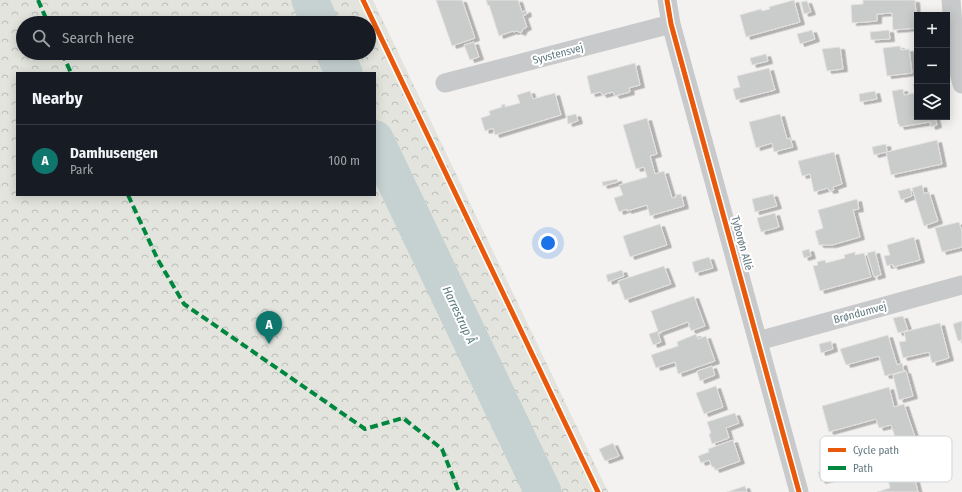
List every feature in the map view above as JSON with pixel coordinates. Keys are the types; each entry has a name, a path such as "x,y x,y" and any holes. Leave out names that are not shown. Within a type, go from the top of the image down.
{"street":[{"name":"Tyborøn Allé","path":"667,0 671,24 799,492"},
{"path":"951,0 956,61 962,84"},
{"name":"Syvstensvej","path":"445,83 671,24"},
{"name":"Brøndumvej","path":"758,341 962,285"}],"green space":[{"path":"0,0 373,0 608,492 0,492"}],"building":[{"path":"436,0 462,0 475,38 452,46"},
{"path":"486,0 518,0 522,12 526,10 527,14 523,16 527,27 523,29 521,33 513,31 499,36"},
{"path":"794,0 800,22 746,37 740,15 761,9 762,11 770,9 769,7"},
{"path":"863,0 915,0 916,12 914,12 914,28 893,30 892,13 877,14 877,21 852,23 851,5 863,4"},
{"path":"807,1 811,12 804,14 801,2"},
{"path":"812,30 815,39 800,44 797,34"},
{"path":"889,30 890,39 871,40 870,32"},
{"path":"474,42 479,57 470,60 464,45"},
{"path":"900,46 901,50 909,49 912,73 887,76 883,48"},
{"path":"840,47 843,69 827,71 822,49"},
{"path":"766,54 768,61 752,65 750,58"},
{"path":"635,63 640,85 629,88 630,92 615,96 613,92 602,95 601,92 591,94 587,76"},
{"path":"769,68 775,90 736,100 733,89 740,87 737,76"},
{"path":"903,89 904,95 914,93 914,120 936,120 937,125 931,127 930,122 900,127 898,124 892,91"},
{"path":"530,91 533,99 555,93 561,115 495,135 493,128 485,131 481,118 490,115 489,111 502,107 501,105 505,104 505,107 520,103 517,95"},
{"path":"875,91 877,99 860,102 859,94"},
{"path":"576,114 578,121 568,124 567,116"},
{"path":"780,114 787,139 790,138 793,147 774,152 772,143 756,148 749,122"},
{"path":"647,118 657,154 650,156 655,174 664,171 672,198 681,194 684,206 650,216 647,205 619,212 614,198 623,195 619,185 647,177 644,167 636,169 623,125"},
{"path":"937,140 942,164 891,175 886,152 874,155 872,147 886,144 887,152"},
{"path":"834,152 842,184 833,187 834,190 829,191 828,188 814,192 810,174 802,176 798,161"},
{"path":"617,179 618,182 603,186 602,182"},
{"path":"922,185 924,194 929,192 938,221 924,226 912,188"},
{"path":"910,188 912,196 901,200 898,191"},
{"path":"773,194 777,206 755,212 752,199"},
{"path":"857,199 859,209 853,210 860,237 832,245 819,245 815,231 823,228 818,210"},
{"path":"775,213 779,227 761,232 757,218"},
{"path":"959,222 962,232 962,247 942,252 935,228"},
{"path":"660,224 667,245 630,257 623,236"},
{"path":"914,237 920,260 893,267 893,264 887,266 884,256 890,255 887,245"},
{"path":"809,249 811,256 804,258 802,251"},
{"path":"875,251 881,275 874,277 867,253"},
{"path":"855,252 855,255 864,253 871,277 820,291 813,266 818,265 817,262 825,260 826,263 845,258 844,255"},
{"path":"709,257 713,268 695,273 692,262"},
{"path":"664,266 671,284 625,300 618,281"},
{"path":"622,270 624,276 608,282 606,275"},
{"path":"694,296 705,326 691,331 688,322 658,333 661,342 653,345 649,334 658,331 651,311"},
{"path":"903,316 908,330 898,333 893,318"},
{"path":"962,321 962,340 958,341 953,324"},
{"path":"940,323 949,358 932,363 929,352 903,358 899,342 906,341 904,332"},
{"path":"696,334 698,339 706,336 715,361 678,374 675,362 656,368 651,355 678,346 677,342"},
{"path":"888,335 897,365 902,363 904,371 885,376 879,356 846,365 840,349"},
{"path":"831,341 833,349 821,353 819,344"},
{"path":"712,366 715,375 700,381 697,371"},
{"path":"906,371 913,396 899,400 893,375"},
{"path":"716,386 723,407 704,414 696,393"},
{"path":"889,387 894,407 904,404 915,436 895,436 891,425 879,428 876,419 829,432 822,406"},
{"path":"735,413 739,423 726,428 729,438 712,444 709,434 711,433 707,422"},
{"path":"733,440 740,461 715,470 709,460 701,463 698,456 709,452 708,449"},
{"path":"613,443 619,456 605,461 599,449"},
{"path":"888,482 916,482 918,492 877,492 890,488"},
{"path":"745,486 747,492 727,492"}],"waterway":[{"name":"Harrestrup Å","path":"310,0 317,16"},
{"name":"Harrestrup Å","path":"338,60 344,72"},
{"name":"Harrestrup Å","path":"376,141 543,492"}],"marked path":[{"path":"38,0 45,16"},
{"path":"65,60 71,72"},
{"path":"128,196 158,260 184,304 365,429 403,418 442,449 459,492"}],"cycle path":[{"path":"363,0 371,16"},
{"path":"667,0 671,24 799,492"},
{"path":"376,27 598,492"}],"place":[{"name":"Damhusengen","path":"269,344"}]}
